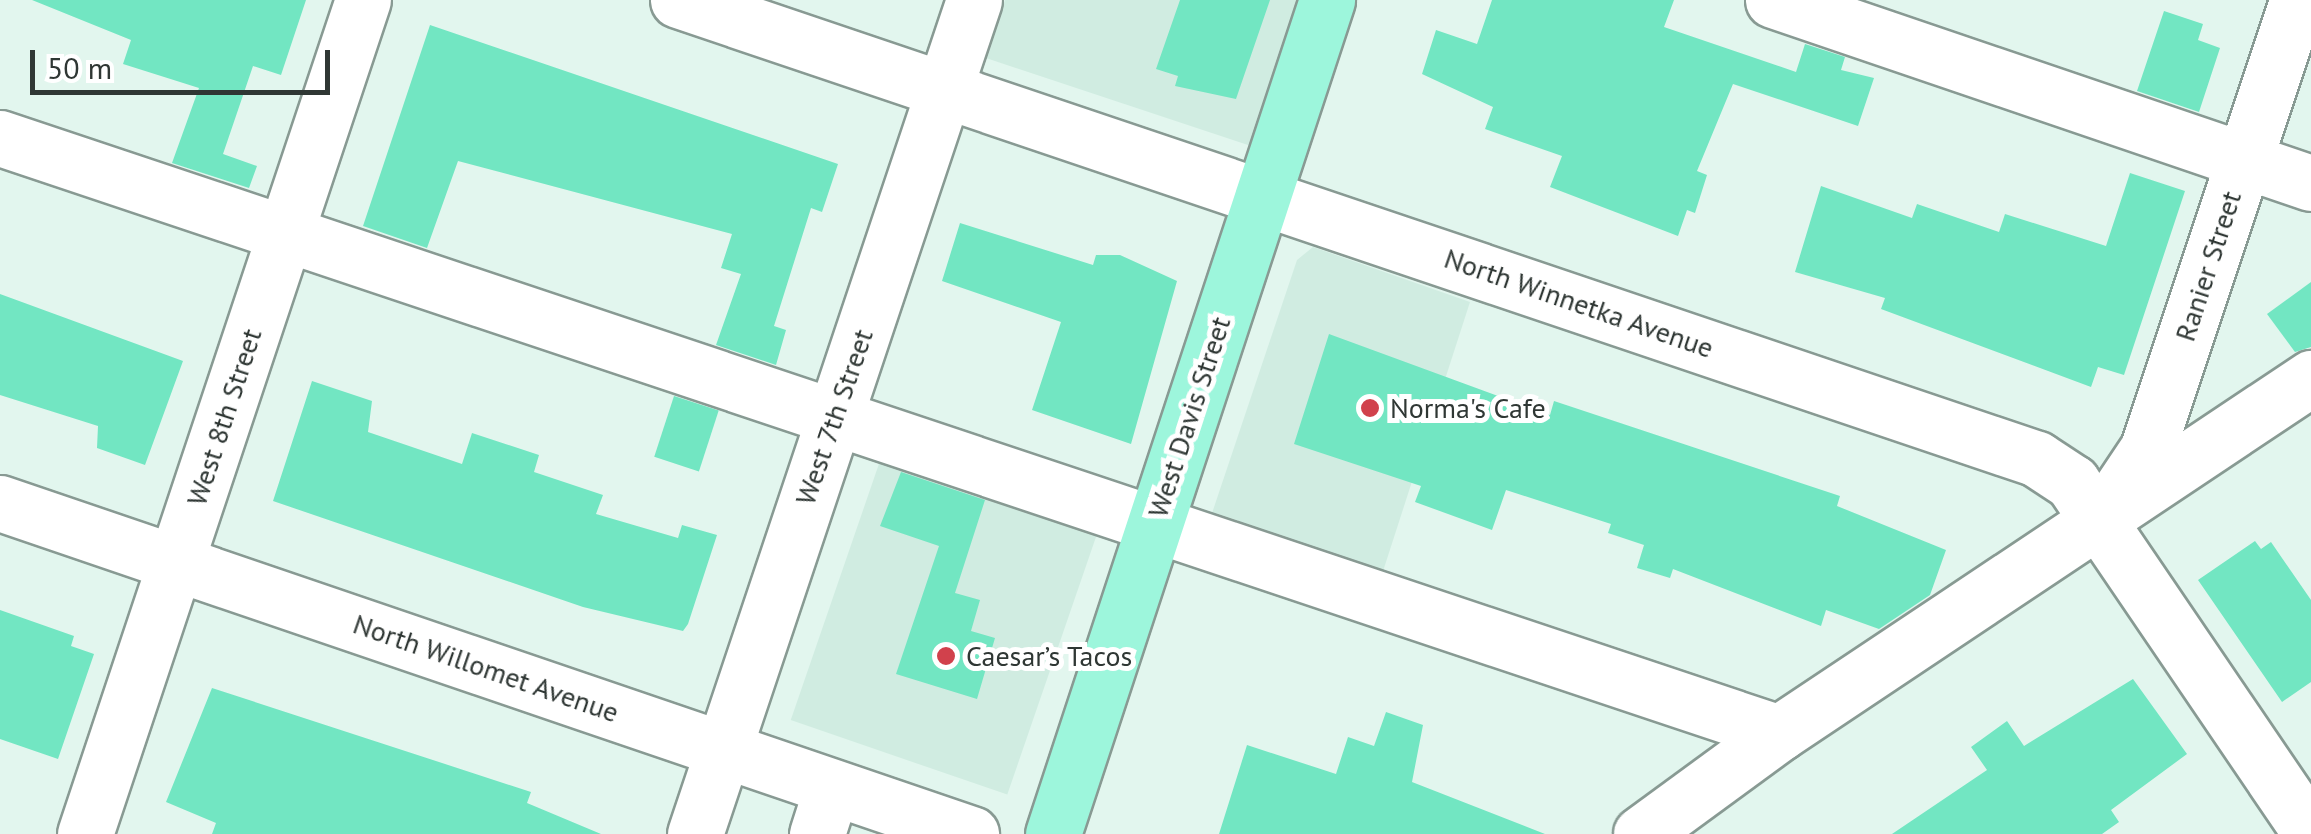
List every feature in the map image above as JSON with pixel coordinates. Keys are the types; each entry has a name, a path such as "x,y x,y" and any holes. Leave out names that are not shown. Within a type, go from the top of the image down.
{"main road":[{"name":"West Davis Street","path":"1054,834 1326,0"}],"street":[{"name":"West 8th Street","path":"86,834 363,0"},
{"name":"North Winnetka Avenue","path":"678,0 2037,458 2072,482 2304,828"},
{"name":"West 7th Street","path":"695,834 974,0"},
{"path":"1773,0 2311,182"},
{"name":"Ranier Street","path":"2099,521 2147,450 2298,0"},
{"path":"0,138 1779,734"},
{"path":"1642,834 1779,734 2311,378"},
{"name":"North Willomet Avenue","path":"0,503 723,749 824,811 971,834"}],"shaded area":[{"path":"1005,0 1299,0 1251,146 986,58"},
{"path":"1313,247 1470,302 1375,596 1203,540 1297,260"},
{"path":"892,426 1109,501 1007,795 791,720"}],"building":[{"path":"32,0 306,0 281,75 253,66 223,154 257,166 249,188 172,163 199,88 123,64 131,40"},
{"path":"1180,0 1270,0 1236,99 1175,86 1178,76 1156,69"},
{"path":"1492,0 1674,0 1664,27 1796,72 1805,44 1845,57 1841,70 1874,78 1858,126 1733,84 1697,171 1707,175 1695,213 1687,210 1678,236 1550,187 1562,156 1485,129 1493,107 1422,74 1436,30 1477,44"},
{"path":"2164,11 2203,24 2198,40 2220,48 2199,112 2137,91"},
{"path":"430,25 838,164 822,212 811,208 774,326 786,330 776,365 716,345 741,274 721,268 732,234 458,161 427,248 363,226"},
{"path":"2130,173 2185,191 2124,375 2098,367 2091,387 1881,309 1885,298 1795,272 1821,186 1912,218 1917,204 1999,232 2005,214 2106,246"},
{"path":"960,223 1093,265 1096,255 1120,255 1177,281 1131,444 1032,410 1061,322 942,281"},
{"path":"2311,282 2311,347 2295,352 2267,314"},
{"path":"0,294 183,361 145,465 97,448 98,426 0,395"},
{"path":"1329,334 1550,415 1554,401 1840,496 1837,506 1946,550 1930,595 1879,629 1826,610 1821,626 1673,569 1670,578 1637,568 1644,545 1608,533 1611,524 1506,490 1492,530 1415,502 1421,486 1294,444"},
{"path":"312,381 372,401 368,432 462,464 472,433 539,455 534,472 603,495 596,514 678,538 682,525 717,535 688,624 683,631 583,607 273,501"},
{"path":"674,396 719,411 699,471 654,457"},
{"path":"901,472 985,500 955,593 980,600 971,631 995,638 977,699 896,674 939,546 880,526"},
{"path":"2255,541 2261,549 2271,542 2311,600 2311,682 2282,702 2198,580"},
{"path":"0,610 74,636 71,646 94,654 58,759 0,739"},
{"path":"2133,679 2187,754 2111,810 2119,822 2102,834 1892,834 1987,770 1971,747 2007,721 2024,746"},
{"path":"212,688 531,792 527,803 601,834 212,834 216,823 166,802"},
{"path":"1386,712 1423,725 1412,782 1545,834 1219,834 1247,745 1336,774 1348,737 1374,746"}],"place":[{"name":"Norma's Cafe","path":"1370,408"},
{"name":"Caesar’s Tacos","path":"946,656"}]}
